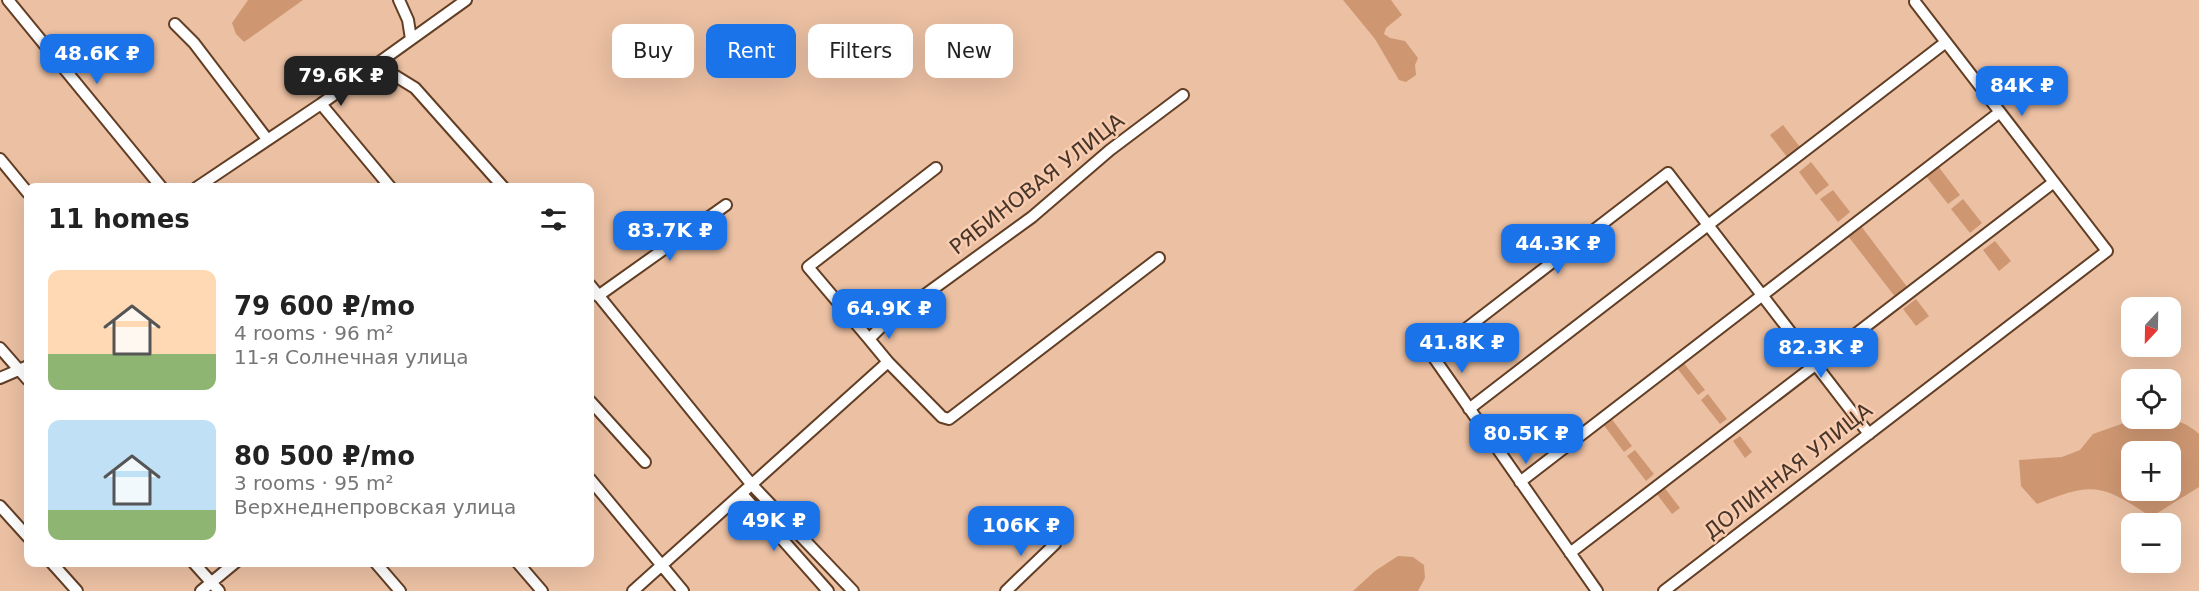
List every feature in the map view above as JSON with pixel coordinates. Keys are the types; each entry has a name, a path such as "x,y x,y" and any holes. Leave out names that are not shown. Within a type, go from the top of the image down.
{"street":[{"path":"399,0 408,20 411,39"},
{"path":"203,183 321,104 466,0"},
{"path":"8,1 158,183"},
{"path":"1570,553 2054,182 1915,2"},
{"path":"175,24 194,43 267,139"},
{"path":"1469,409 1946,42"},
{"path":"376,64 415,88 500,183"},
{"name":"РЯБИНОВАЯ УЛИЦА","path":"869,339 882,326 1032,217 1110,150 1183,95"},
{"path":"321,104 387,183"},
{"path":"1520,482 2001,112"},
{"path":"0,159 24,188"},
{"path":"936,168 807,267 888,362 942,417 949,419 1159,258"},
{"path":"1597,591 1431,355 1668,173 1869,434"},
{"name":"ДОЛИННАЯ УЛИЦА","path":"1664,591 2107,251 2054,182"},
{"path":"598,296 726,206"},
{"path":"594,290 752,485 853,591"},
{"path":"0,348 24,368 0,378"},
{"path":"633,591 888,362"},
{"path":"594,405 645,462"},
{"path":"594,483 683,591"},
{"path":"742,494 828,591"},
{"path":"0,506 24,533"},
{"path":"1006,591 1055,544"},
{"path":"55,567 77,591"},
{"path":"197,567 215,587"},
{"path":"201,591 215,587 232,567"},
{"path":"379,567 400,591"},
{"path":"521,567 542,591"}],"shaded area":[{"path":"248,0 303,0 244,42 236,34 232,23"},
{"path":"1343,0 1391,0 1402,15 1386,28 1384,34 1390,38 1405,41 1418,58 1415,65 1416,75 1406,82 1399,80 1375,39"},
{"path":"1783,125 1800,147 1787,157 1770,135"},
{"path":"1811,162 1829,185 1816,195 1799,172"},
{"path":"1938,166 1960,195 1948,204 1926,176"},
{"path":"1833,190 1850,212 1838,222 1820,199"},
{"path":"1963,199 1982,223 1970,233 1951,209"},
{"path":"1861,226 1908,288 1896,298 1848,236"},
{"path":"1995,241 2011,261 1999,271 1983,250"},
{"path":"1916,299 1929,316 1916,326 1903,309"},
{"path":"1683,362 1705,390 1698,395 1677,368"},
{"path":"1708,394 1727,419 1720,424 1701,400"},
{"path":"1611,418 1632,446 1624,452 1603,424"},
{"path":"2181,422 2199,434 2199,487 2181,498 2181,441 2121,441 2121,499 2107,492 2084,489 2037,504 2021,486 2019,460 2062,457 2080,450 2093,434 2121,424 2121,429 2181,429"},
{"path":"1740,436 1752,452 1745,458 1733,441"},
{"path":"1635,450 1654,474 1646,481 1627,456"},
{"path":"1664,487 1680,508 1672,514 1656,493"},
{"path":"2125,501 2177,501 2157,513 2145,513"},
{"path":"1398,556 1413,557 1424,565 1425,578 1418,591 1353,591 1375,571"}]}
